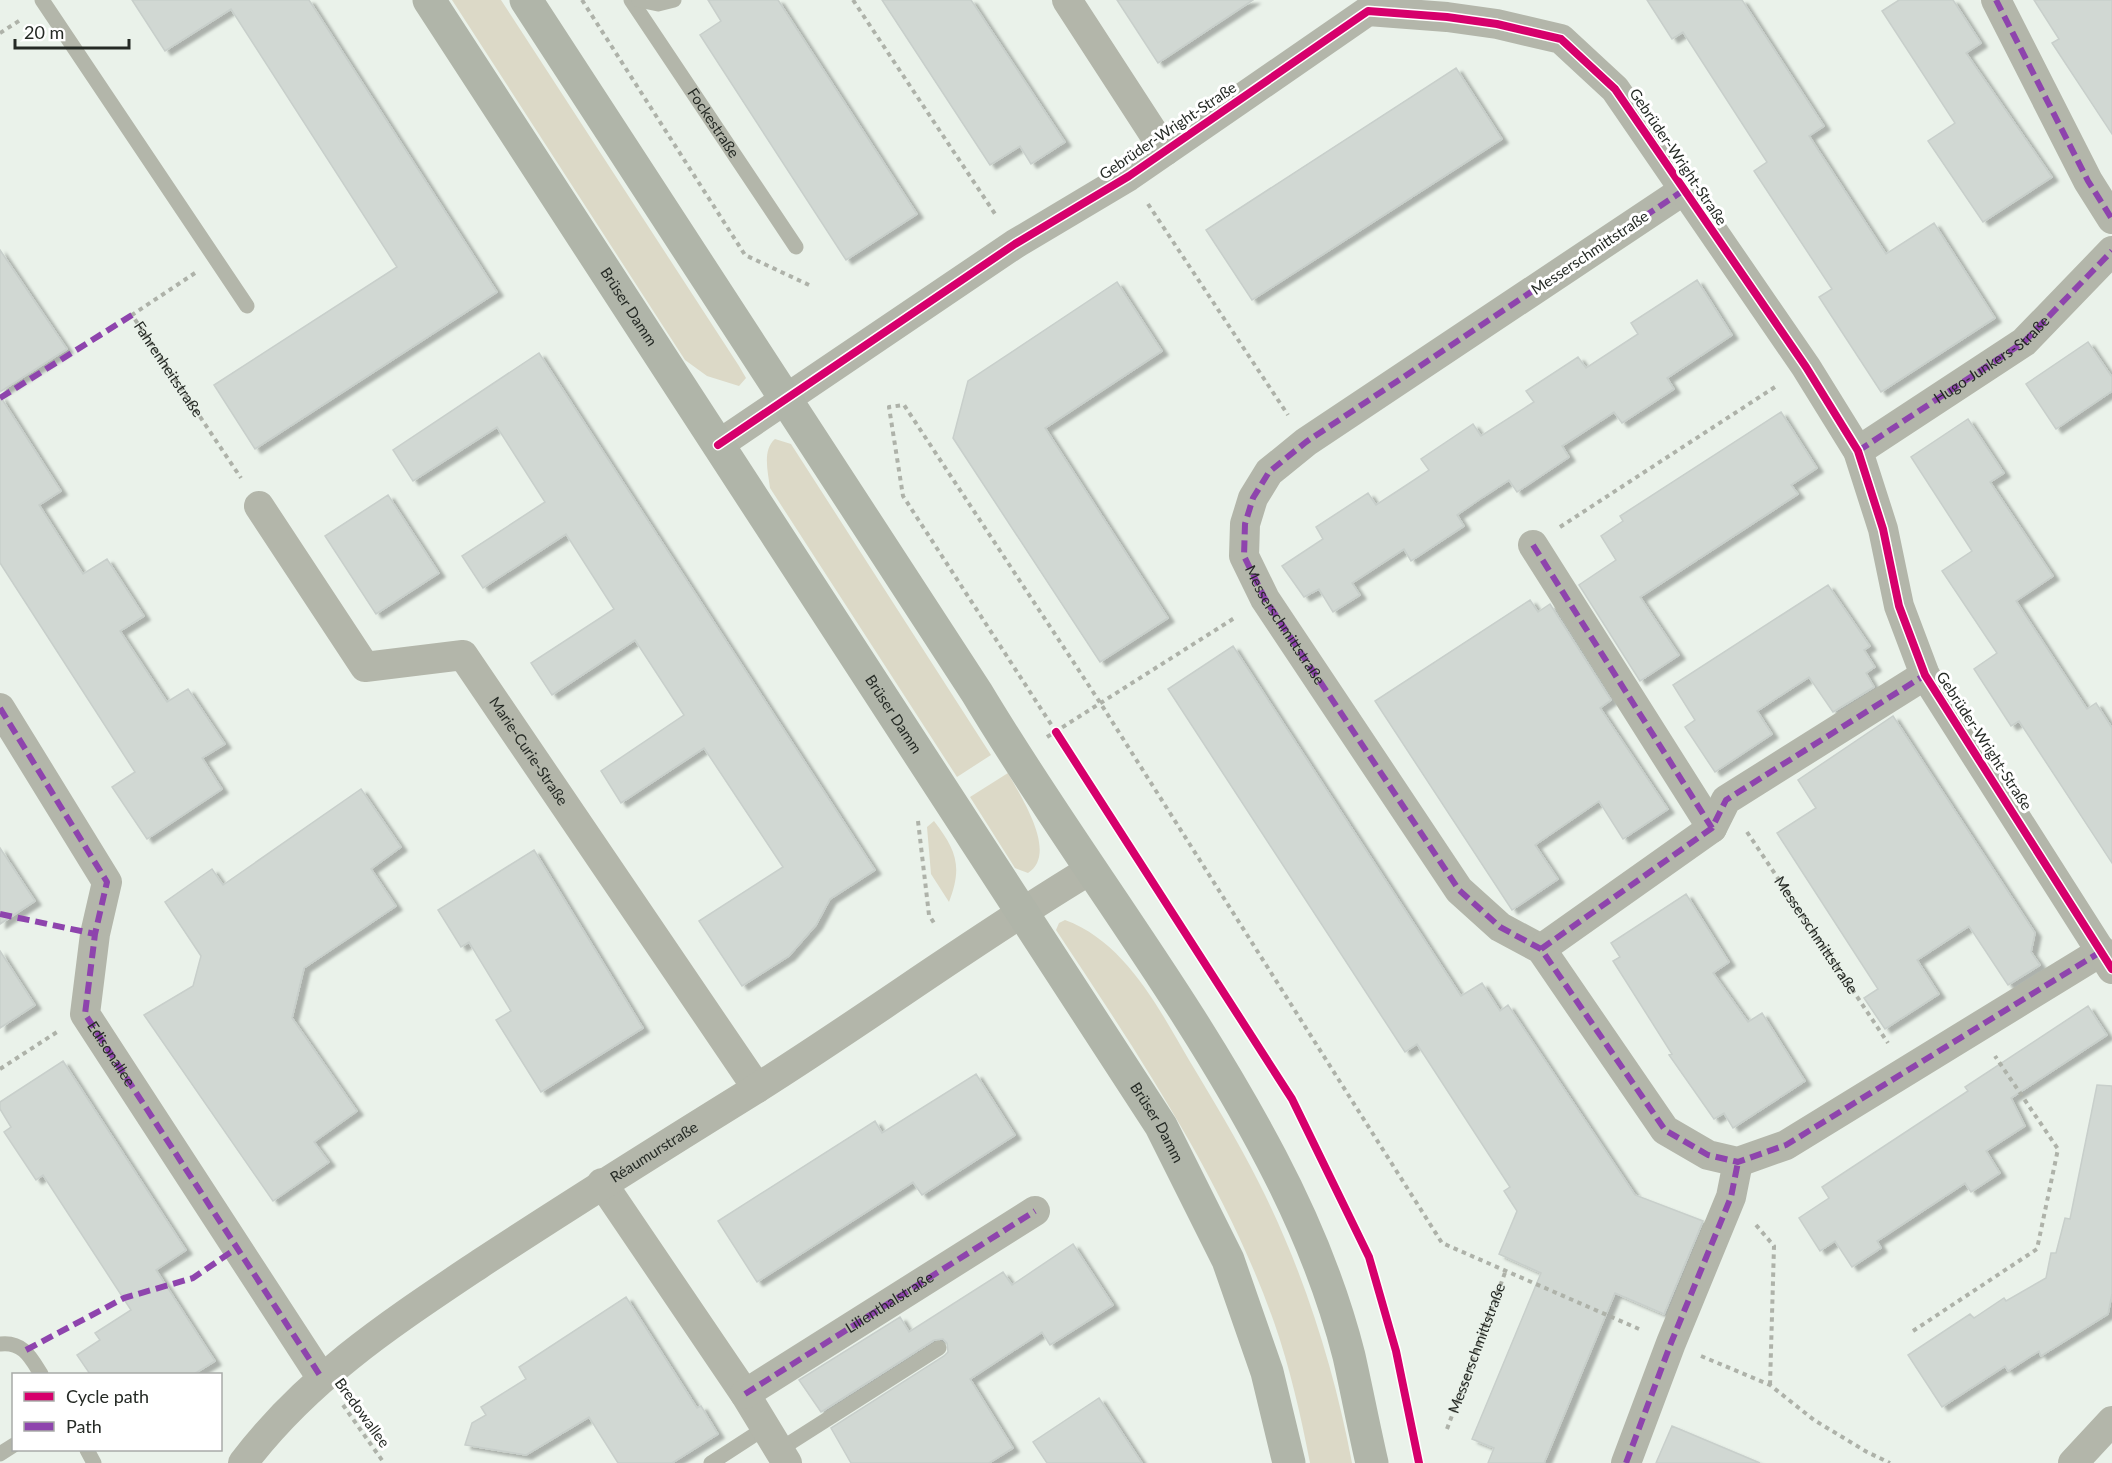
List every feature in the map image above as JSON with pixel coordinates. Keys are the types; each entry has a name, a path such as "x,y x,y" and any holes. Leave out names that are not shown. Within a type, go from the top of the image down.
{"street":[{"name":"Brüser Damm","path":"429,0 1161,1126 1202,1203 1228,1260 1267,1372 1289,1463"},
{"path":"526,0 1177,1001 1271,1158 1330,1297 1348,1354 1372,1463"},
{"path":"1067,0 1165,151"},
{"path":"1996,0 2088,181 2112,219"},
{"name":"Gebrüder-Wright-Straße","path":"718,445 1015,244 1129,176 1369,6 1497,24 1561,39 1616,89 1806,367 1858,451 1883,528 1899,606 1925,675 2107,960"},
{"name":"Messerschmittstraße","path":"1684,190 1306,442 1269,472 1253,498 1245,524 1244,556 1265,599 1459,890 1500,927 1541,950 1665,1130 1708,1155 1738,1162"},
{"name":"Hugo-Junkers-Straße","path":"1858,451 2024,342 2112,251"},
{"name":"Marie-Curie-Straße","path":"259,506 366,667 463,655 757,1088"},
{"path":"1533,545 1712,828"},
{"path":"1541,950 1712,828 1726,800 1925,675"},
{"name":"Edisonallee","path":"0,708 107,882 94,934 85,1014 321,1377"},
{"name":"Réaumurstraße","path":"243,1463 258,1442 321,1377 383,1329 602,1183 757,1088 1020,912 1090,870"},
{"path":"1626,1463 1671,1343 1731,1197 1738,1162 1786,1145 1977,1028 2107,960"},
{"path":"602,1183 745,1395 777,1447"},
{"name":"Lilienthalstraße","path":"745,1395 1035,1211"},
{"path":"2073,1463 2112,1421"}],"lane":[{"path":"42,0 247,306"},
{"name":"Fockestraße","path":"632,0 796,247"},
{"path":"639,0 658,4 674,0"},
{"path":"0,1344 8,1343 26,1350 40,1373"},
{"path":"711,1463 777,1447 939,1348"}],"path":[{"path":"582,0 745,255 809,285"},
{"path":"853,0 1015,244"},
{"path":"1129,176 1306,442"},
{"path":"1533,545 1806,367"},
{"path":"1063,742 903,496 889,406 904,405 1101,704"},
{"path":"1046,738 1265,599"},
{"path":"923,813 917,817 929,915 934,923"},
{"path":"0,1069 85,1014"},
{"path":"1913,1331 2037,1249 2042,1226 2058,1149 1977,1028"},
{"path":"1731,1197 1774,1246 1770,1385"}],"shaded area":[{"path":"452,0 501,0 739,366 746,378 739,386 707,376 685,360"},
{"path":"775,439 791,444 991,755 957,777 770,488 767,455"},
{"path":"1008,773 1028,809 1038,839 1040,852 1037,864 1028,873 1015,868 970,797"},
{"path":"934,821 948,841 955,859 956,878 949,902 931,874 927,827"},
{"path":"1065,920 1086,930 1105,944 1138,978 1165,1019 1251,1167 1290,1250 1315,1320 1336,1391 1352,1463 1310,1463 1285,1357 1254,1270 1205,1169 1177,1120 1148,1071 1056,930 1059,923"}],"building":[{"path":"132,0 309,0 497,292 255,449 214,385 397,267 231,9 165,51"},
{"path":"708,0 778,0 917,214 846,260 700,35 721,21"},
{"path":"882,0 971,0 1065,142 1031,164 1020,146 990,165"},
{"path":"1117,0 1253,0 1158,63"},
{"path":"1647,0 1742,0 1824,126 1809,136 1886,254 1934,223 1995,318 1881,392 1819,297 1832,289 1754,171 1767,162 1683,32 1672,39"},
{"path":"1899,0 1953,0 1981,43 1966,53 2052,177 1983,222 1928,141 1955,123 1882,11"},
{"path":"2034,0 2112,0 2112,134 2052,43 2059,39"},
{"path":"1456,68 1502,139 1252,300 1206,230"},
{"path":"0,250 67,349 0,392"},
{"path":"1697,280 1732,335 1667,378 1674,389 1622,423 1614,412 1562,446 1569,457 1517,492 1509,480 1483,497 1457,515 1464,526 1411,561 1404,549 1352,583 1360,595 1333,612 1319,589 1304,597 1282,566 1323,539 1316,527 1368,493 1376,505 1429,470 1421,459 1473,424 1481,436 1534,402 1526,391 1578,357 1586,368 1638,334 1631,323"},
{"path":"1117,282 1162,351 1045,428 1168,618 1100,662 953,438 968,381"},
{"path":"2088,342 2112,377 2112,391 2056,429 2026,384"},
{"path":"539,353 875,870 830,899 816,925 789,956 742,986 699,921 783,867 704,748 621,803 601,771 684,715 635,640 552,695 531,663 614,609 566,534 483,588 462,556 545,502 497,427 413,481 393,450"},
{"path":"0,396 61,491 39,505 83,574 107,559 144,616 120,631 167,702 188,689 225,744 202,758 222,789 147,839 112,787 135,772 0,563"},
{"path":"1781,412 1817,468 1791,485 1798,494 1640,597 1679,655 1640,681 1579,585 1616,560 1601,536 1623,521 1620,516"},
{"path":"1968,419 2004,473 1990,482 2053,576 2016,601 2087,709 2096,703 2112,728 2112,863 2019,721 2011,726 1974,669 1997,653 1942,571 1972,551 1911,457"},
{"path":"388,495 439,573 376,614 325,536"},
{"path":"1828,585 1870,646 1864,650 1875,667 1866,673 1874,687 1833,712 1809,677 1757,711 1772,734 1715,772 1685,727 1695,720 1673,685"},
{"path":"1530,600 1538,612 1550,604 1611,700 1600,708 1668,809 1623,839 1599,801 1535,845 1558,879 1512,910 1375,701"},
{"path":"1233,646 1461,996 1482,983 1500,1011 1508,1005 1635,1195 1703,1221 1664,1314 1615,1293 1544,1463 1488,1463 1494,1448 1472,1439 1541,1273 1499,1254 1517,1211 1504,1191 1510,1187 1417,1044 1405,1052 1168,689"},
{"path":"1893,716 2035,933 2031,952 2040,965 2008,985 1969,926 1917,960 1939,994 1885,1029 1864,998 1878,989 1777,833 1816,808 1798,780"},
{"path":"361,789 401,847 371,869 396,906 304,968 292,1018 357,1111 314,1142 329,1162 273,1201 144,1015 193,986 201,956 165,902 212,869 223,885"},
{"path":"0,848 35,901 0,924"},
{"path":"534,850 643,1028 541,1092 496,1020 511,1011 469,942 461,947 438,910"},
{"path":"1686,894 1729,962 1713,973 1748,1022 1762,1013 1805,1081 1733,1128 1724,1113 1714,1119 1669,1055 1672,1054 1613,961 1620,957 1611,943"},
{"path":"0,951 35,1005 0,1028"},
{"path":"2088,1006 2107,1035 2011,1098 2025,1126 1986,1151 2000,1173 1971,1192 1965,1183 1877,1241 1881,1248 1852,1267 1835,1241 1820,1251 1799,1218 1829,1198 1822,1187 1968,1091 1965,1087"},
{"path":"63,1061 186,1250 156,1270 215,1361 196,1373 89,1373 77,1355 100,1340 95,1333 131,1310 43,1175 36,1180 4,1132 11,1127 0,1109 0,1102"},
{"path":"976,1074 1015,1135 922,1195 913,1182 757,1282 718,1221 875,1121 882,1133"},
{"path":"2097,1085 2112,1086 2112,1294 2108,1314 2041,1356 2039,1351 2008,1371 2005,1366 1942,1407 1908,1355 1970,1314 1974,1318 2004,1298 2006,1301 2046,1278 2051,1253 2056,1253 2065,1218 2070,1219"},
{"path":"1073,1244 1113,1305 1050,1345 1042,1332 970,1379 1013,1448 989,1463 851,1463 831,1428 944,1356 948,1352 947,1343 943,1339 934,1340 821,1412 799,1380 900,1317 909,1332 1003,1272 1012,1285"},
{"path":"626,1297 697,1408 701,1406 718,1434 672,1463 618,1463 589,1417 526,1455 465,1445 472,1423 486,1415 481,1407 526,1379 519,1367"},
{"path":"1099,1398 1142,1463 1047,1463 1033,1442"},
{"path":"1672,1426 1760,1463 1656,1463"}],"marked path":[{"path":"1996,0 2088,181 2112,219"},
{"path":"1684,190 1306,442 1269,472 1253,498 1245,524 1244,556 1265,599 1459,890 1500,927 1541,949 1665,1130 1708,1155 1738,1162 1786,1145 2102,951"},
{"path":"1858,451 2024,342 2112,251"},
{"path":"0,398 132,315"},
{"path":"1533,545 1712,828"},
{"path":"1541,949 1712,828 1726,800 1925,675"},
{"path":"0,708 107,882 95,934 85,1014 321,1377"},
{"path":"0,914 95,934"},
{"path":"1626,1463 1671,1343 1731,1197 1738,1162"},
{"path":"745,1394 1035,1211"},
{"path":"26,1350 124,1298 193,1278 237,1248"}],"cycle path":[{"path":"718,445 1015,244 1129,176 1368,11 1447,17 1497,24 1561,39 1615,89 1806,367 1858,451 1883,529 1899,606 1925,675 2112,969"},
{"path":"1056,732 1292,1099 1369,1257 1396,1351 1419,1463"}]}
